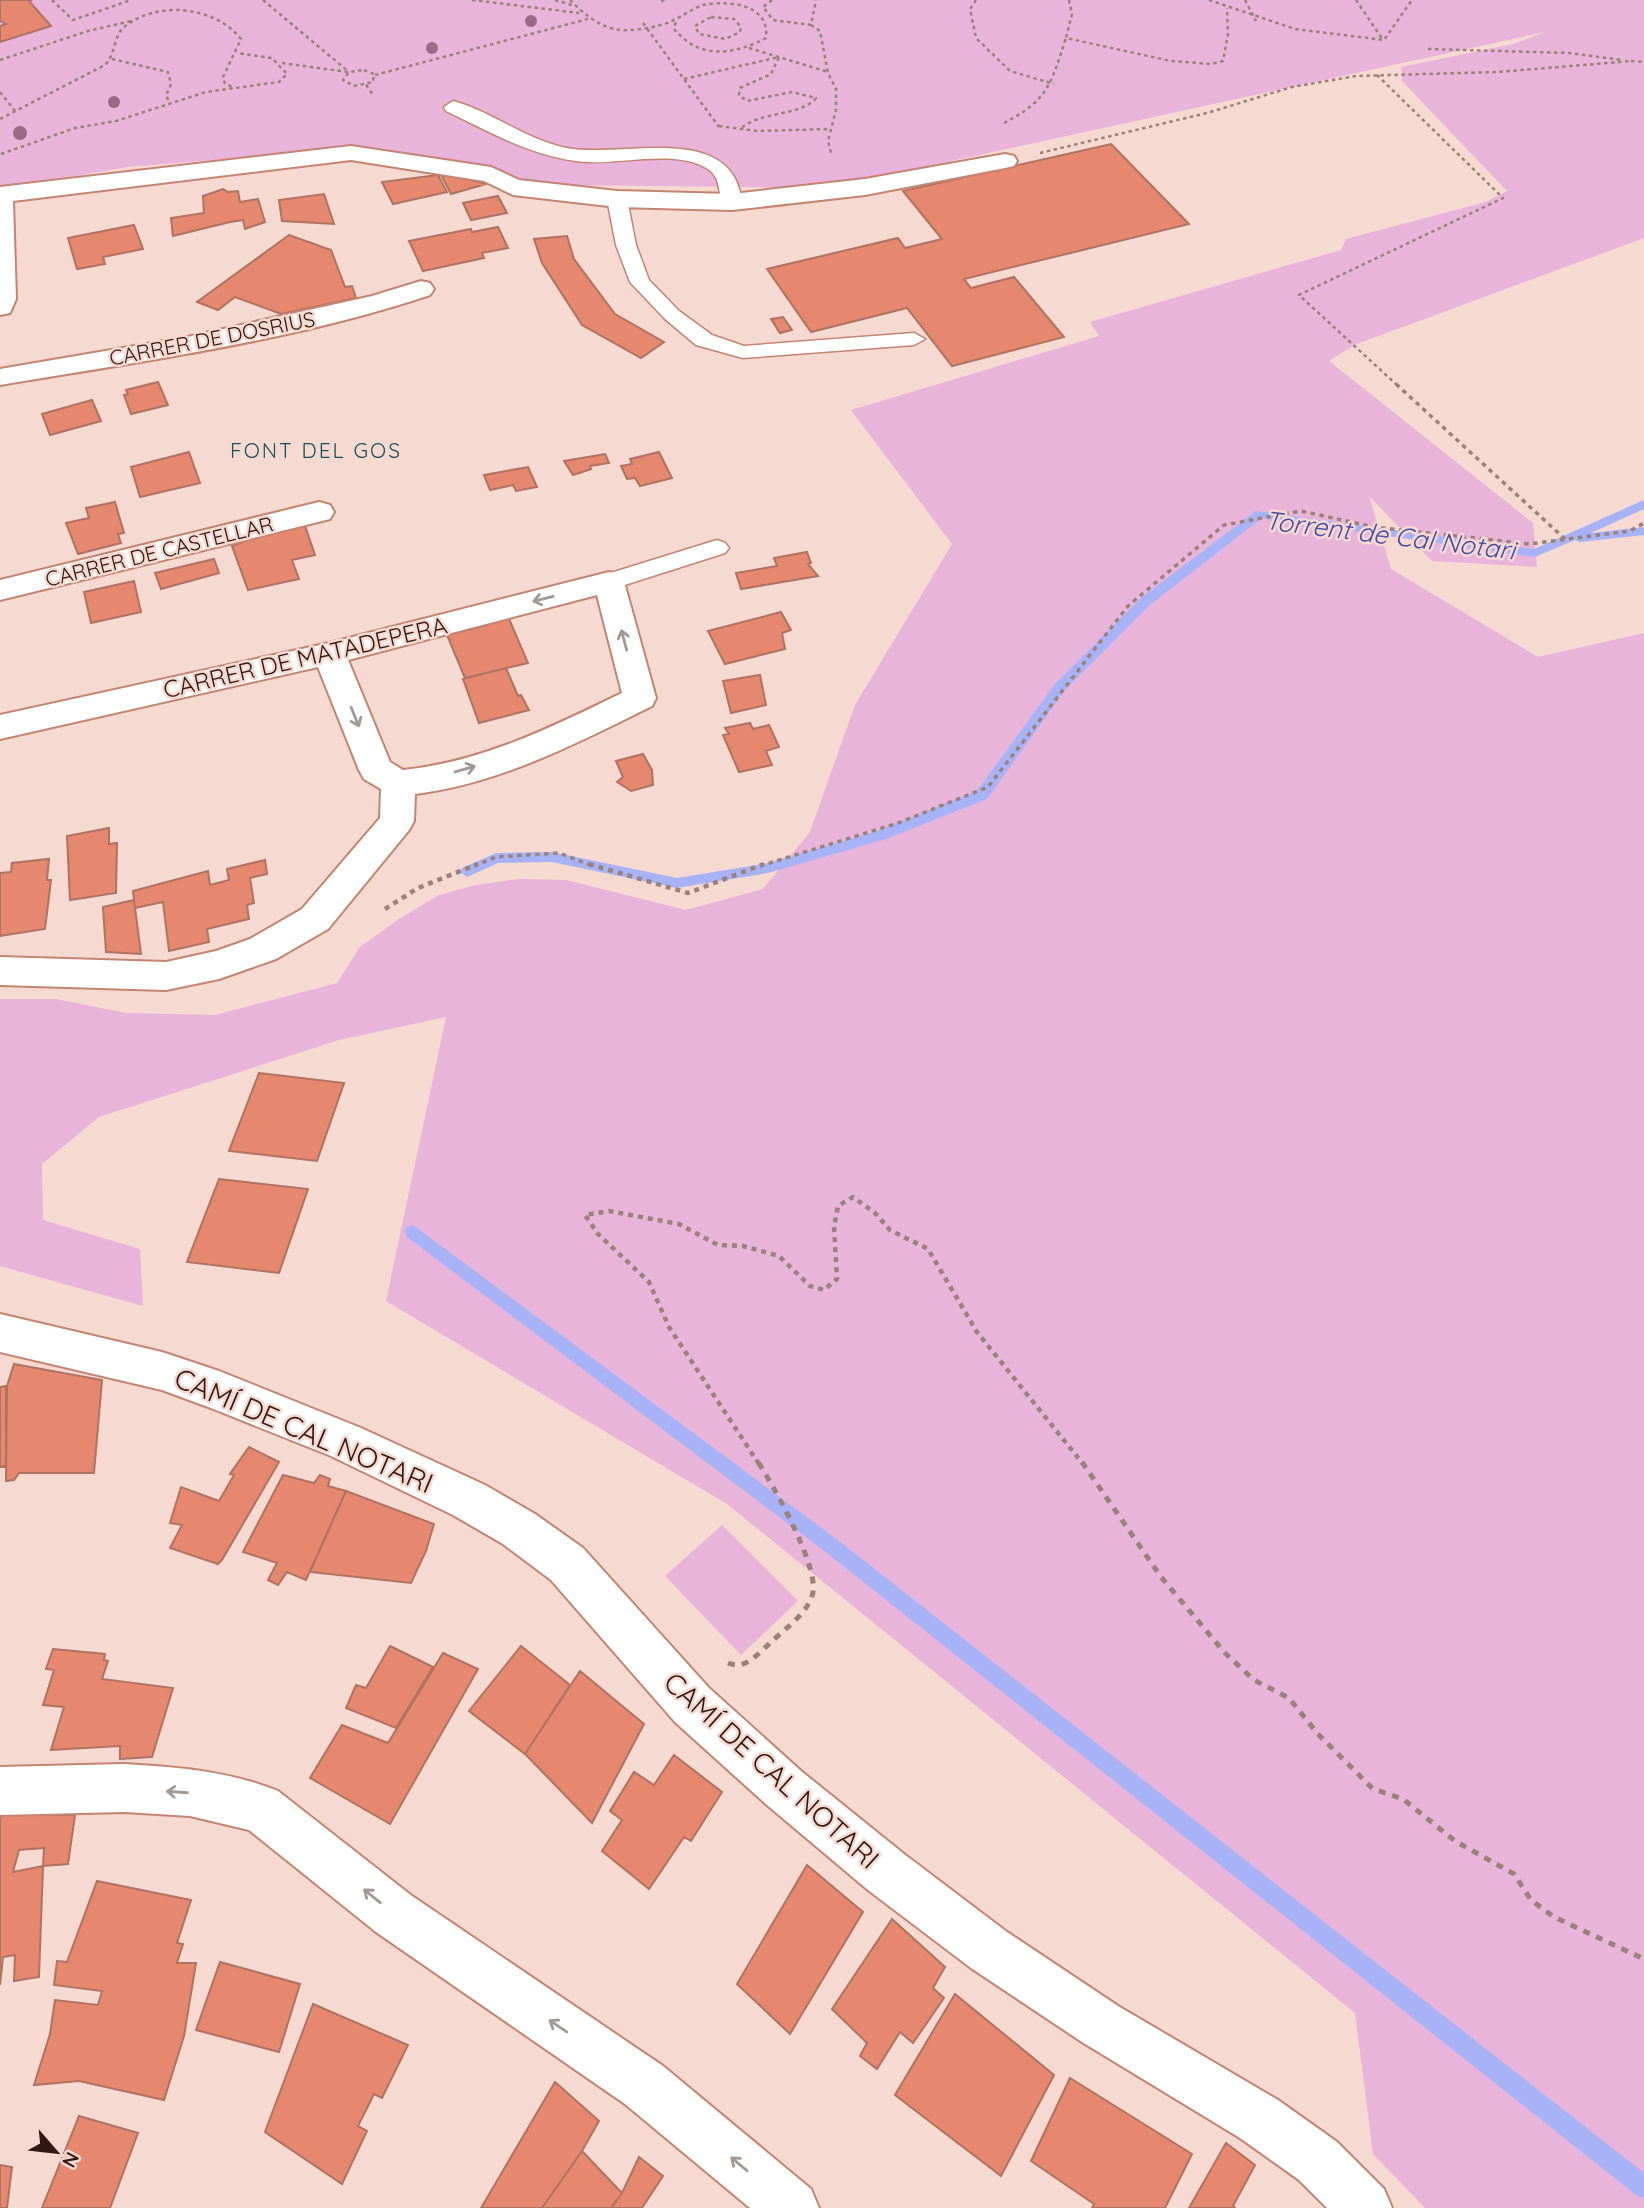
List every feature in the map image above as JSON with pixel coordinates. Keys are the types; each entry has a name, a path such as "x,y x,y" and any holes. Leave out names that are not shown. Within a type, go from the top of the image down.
{"street":[{"path":"0,307 3,299 0,195 351,153 491,175 513,187 617,199 732,202 865,187 1005,161"},
{"name":"CARRER DE DOSRIUS","path":"0,377 187,345 379,303 421,289"},
{"name":"CARRER DE CASTELLAR","path":"0,590 319,512"},
{"path":"329,654 376,770 398,783 422,782 530,750 640,698 609,582"},
{"name":"CARRER DE MATADEPERA","path":"0,727 329,654 609,582"},
{"path":"0,971 166,976 219,965 263,949 315,919 397,821 398,783"},
{"name":"CAMÍ DE CAL NOTARI","path":"0,1333 162,1371 219,1391 346,1442 470,1500 519,1529 567,1564 692,1705 784,1788 886,1872 989,1950 1100,2024 1259,2119 1318,2161 1365,2208"},
{"path":"0,1791 124,1788 190,1793 261,1808 394,1914 644,2085 792,2208"}],"lane":[{"path":"453,107 526,141 577,156 688,155 713,164 728,178 732,202"},
{"path":"617,199 626,245 640,282 672,314 704,340 743,352 914,339"},
{"path":"609,582 717,548"}],"path":[{"path":"52,0 73,20 131,0"},
{"path":"263,0 344,65 348,72"},
{"path":"472,0 580,13"},
{"path":"555,0 576,6"},
{"path":"569,0 589,19 627,30 676,20 695,8 714,2 755,8 763,7 772,0"},
{"path":"811,24 816,0"},
{"path":"976,0 971,9 976,38 1010,71 1054,84"},
{"path":"998,126 1038,103 1054,84 1072,14 1069,0"},
{"path":"1209,0 1256,21 1312,35 1384,40"},
{"path":"1245,0 1256,21"},
{"path":"1356,0 1384,40"},
{"path":"1384,40 1412,0"},
{"path":"0,61 88,31 185,6 232,24 242,39 223,76 225,84 234,88"},
{"path":"763,7 773,20 811,24 820,31 828,73 836,89 836,110 828,141 832,157"},
{"path":"676,20 674,29 682,41 695,49 707,53 747,48 766,38 769,29 768,20 755,8"},
{"path":"1066,38 1214,66 1223,61 1228,34 1227,8"},
{"path":"727,17 739,22 741,27 734,36 725,39 705,37 696,31 698,22 704,19 727,17"},
{"path":"237,53 256,54 282,63 316,64 324,72 364,70 375,75 589,19"},
{"path":"0,119 111,59 118,45 119,33 132,21"},
{"path":"643,23 726,136"},
{"path":"747,48 828,73"},
{"path":"1428,49 1569,52 1644,62"},
{"path":"684,79 779,57"},
{"path":"741,128 750,118 763,113 801,110 816,98 808,93 794,92 747,101 739,95 740,88 770,77 778,65 779,57"},
{"path":"111,59 156,66 168,72 171,84 166,96 171,104"},
{"path":"1005,161 1206,113 1292,87 1377,75 1497,72 1632,61"},
{"path":"0,154 75,128 116,121 206,92 260,87 279,82 288,74 282,63"},
{"path":"348,72 343,78 345,83 366,85 373,82 375,75"},
{"path":"1377,75 1503,198 1299,295 1565,539"},
{"path":"366,85 374,96"},
{"path":"0,92 15,111"},
{"path":"718,126 757,131 830,128"},
{"path":"378,913 418,888 496,857 559,853 612,873 688,893 794,853 898,823 988,787 1128,606 1224,525 1301,511 1374,527 1444,537 1530,544 1630,531 1644,523"},
{"path":"724,1661 736,1666 749,1661 804,1610 813,1595 814,1580 793,1525 774,1486 669,1327 649,1282 598,1234 585,1215 609,1211 679,1224 718,1245 743,1245 779,1256 810,1286 824,1290 832,1286 837,1279 834,1227 838,1206 853,1197 875,1213 890,1230 928,1249 977,1332 1086,1467 1161,1577 1225,1653 1254,1680 1289,1698 1317,1733 1373,1788 1403,1799 1455,1841 1514,1874 1531,1899 1554,1917 1644,1959"}],"shaded area":[{"path":"0,0 1644,0 1644,238 1354,345 1329,361 1533,523 1537,567 1432,561 1369,496 1391,569 1538,657 1644,633 1644,2208 1425,2208 1373,2154 1355,2013 727,1504 386,1301 446,1017 339,1040 99,1117 42,1164 43,1220 140,1249 143,1306 0,1266 0,999 56,999 126,1013 215,1015 337,983 360,947 399,919 439,895 476,885 519,879 566,880 686,910 763,889 810,832 855,705 952,544 851,410 1099,336 1090,322 1341,250 1346,239 1486,202 1507,191 1402,81 1401,67 1513,44 1545,32 827,188 560,185 509,178 506,172 357,148 128,167 0,189"},
{"path":"722,1525 798,1601 741,1655 665,1576"}],"building":[{"path":"0,0 32,0 29,1 51,26 0,42 0,26 6,24 0,21"},
{"path":"1111,144 1189,224 964,279 971,288 1014,277 1064,337 952,366 907,308 811,332 767,269 898,238 905,248 942,239 903,191"},
{"path":"440,173 457,176 486,184 451,194"},
{"path":"438,175 447,192 393,204 382,182"},
{"path":"223,189 228,192 238,191 240,202 258,199 265,222 245,229 243,220 173,236 171,218 204,213 203,196"},
{"path":"324,194 334,224 282,221 279,200"},
{"path":"498,196 507,213 471,220 463,203"},
{"path":"134,225 143,249 103,257 105,264 77,269 68,238"},
{"path":"498,227 508,248 482,253 484,258 423,271 409,241 471,229 472,232"},
{"path":"289,235 331,250 345,287 352,286 356,298 281,314 235,297 218,310 197,302"},
{"path":"567,236 574,259 615,314 664,342 641,358 582,325 542,263 534,239"},
{"path":"783,317 792,330 780,333 771,319"},
{"path":"158,382 168,405 131,414 124,395 128,394 126,390"},
{"path":"92,400 101,421 50,435 42,414"},
{"path":"189,452 200,483 140,497 131,467"},
{"path":"659,452 672,478 640,486 635,478 627,479 621,466 632,464 630,459"},
{"path":"605,454 609,463 590,466 591,469 573,475 564,461"},
{"path":"528,467 537,487 516,491 513,485 490,490 484,475"},
{"path":"115,502 124,533 118,534 121,543 78,554 66,523 89,518 86,508"},
{"path":"303,520 315,555 292,560 299,579 248,590 232,546"},
{"path":"807,552 811,563 808,564 818,576 741,589 736,573 777,566 774,558"},
{"path":"214,559 219,573 161,589 155,573"},
{"path":"134,581 141,612 91,623 84,592"},
{"path":"506,612 528,663 465,678 447,635 487,625 484,617"},
{"path":"781,612 791,630 782,633 785,649 725,664 708,631"},
{"path":"506,668 518,696 521,695 529,710 479,723 463,679"},
{"path":"760,675 766,705 731,713 723,681"},
{"path":"750,723 753,729 769,725 779,747 766,751 772,765 739,772 723,735 729,734 725,728"},
{"path":"643,754 652,770 653,785 631,791 617,782 623,777 616,761"},
{"path":"109,828 109,844 117,843 116,893 70,900 67,836"},
{"path":"49,859 47,880 51,880 45,929 0,936 0,873 11,872 12,863"},
{"path":"265,860 267,874 250,878 254,903 247,905 249,919 207,929 209,942 169,951 163,902 135,908 133,891 208,871 210,885 229,880 227,869"},
{"path":"134,900 141,954 106,952 103,907"},
{"path":"259,1073 344,1083 317,1161 229,1151"},
{"path":"219,1179 308,1189 279,1273 187,1262"},
{"path":"14,1364 102,1380 94,1473 19,1473 14,1480 6,1481 7,1386"},
{"path":"6,1386 6,1466 0,1467 0,1387"},
{"path":"249,1447 279,1462 222,1560 218,1564 170,1548 182,1525 170,1523 181,1487 219,1501 234,1475 230,1474"},
{"path":"283,1475 314,1483 320,1475 330,1479 328,1486 346,1491 306,1580 287,1572 278,1585 268,1580 277,1563 243,1552"},
{"path":"346,1491 434,1524 426,1551 411,1583 310,1572"},
{"path":"390,1646 433,1667 396,1728 346,1708 356,1685 366,1688"},
{"path":"521,1646 570,1685 525,1754 469,1711"},
{"path":"53,1649 105,1654 104,1660 108,1661 102,1679 173,1688 152,1757 120,1759 120,1746 51,1750 64,1707 43,1705 54,1670 46,1669"},
{"path":"443,1653 478,1669 390,1824 310,1778 342,1725 388,1743"},
{"path":"580,1671 644,1724 592,1823 525,1754"},
{"path":"674,1755 722,1792 691,1841 684,1837 649,1889 602,1851 622,1820 610,1811 634,1772 654,1785"},
{"path":"0,1813 75,1815 68,1864 43,1866 39,1977 14,1981 15,1955 3,1957 0,1985","holes":["44,1848 43,1866 13,1872 19,1850"]},
{"path":"807,1865 863,1912 790,2034 737,1984"},
{"path":"97,1881 191,1900 177,1943 183,1944 177,1963 196,1963 184,2036 164,2100 79,2081 34,2085 50,2034 55,2000 98,2005 102,1991 54,1985 57,1961 67,1962"},
{"path":"892,1919 945,1967 933,1988 944,1998 913,2043 900,2032 877,2069 860,2056 867,2043 832,2009"},
{"path":"220,1962 300,1984 279,2052 196,2030"},
{"path":"955,1994 1054,2075 1001,2176 895,2095"},
{"path":"313,2004 408,2045 382,2098 374,2094 358,2126 367,2131 342,2184 265,2132"},
{"path":"1070,2078 1192,2154 1165,2208 1092,2208 1094,2204 1031,2161"},
{"path":"555,2082 599,2121 582,2151 542,2208 481,2208"},
{"path":"79,2116 138,2133 110,2208 42,2208"},
{"path":"1226,2143 1255,2165 1233,2206 1235,2208 1189,2208"},
{"path":"582,2151 622,2193 611,2208 542,2208"},
{"path":"639,2157 663,2176 642,2208 611,2208 622,2193"},
{"path":"0,2165 12,2167 7,2208 0,2208"}],"waterway":[{"name":"Torrent de Cal Notari","path":"467,872 496,858 552,857 677,883 768,868 881,835 982,795 1060,687 1146,601 1260,514 1535,553 1644,504"},
{"path":"1580,538 1644,531"},
{"path":"413,1232 833,1547 1644,2187"}],"district":[{"name":"FONT DEL GOS","path":"316,450"}]}
